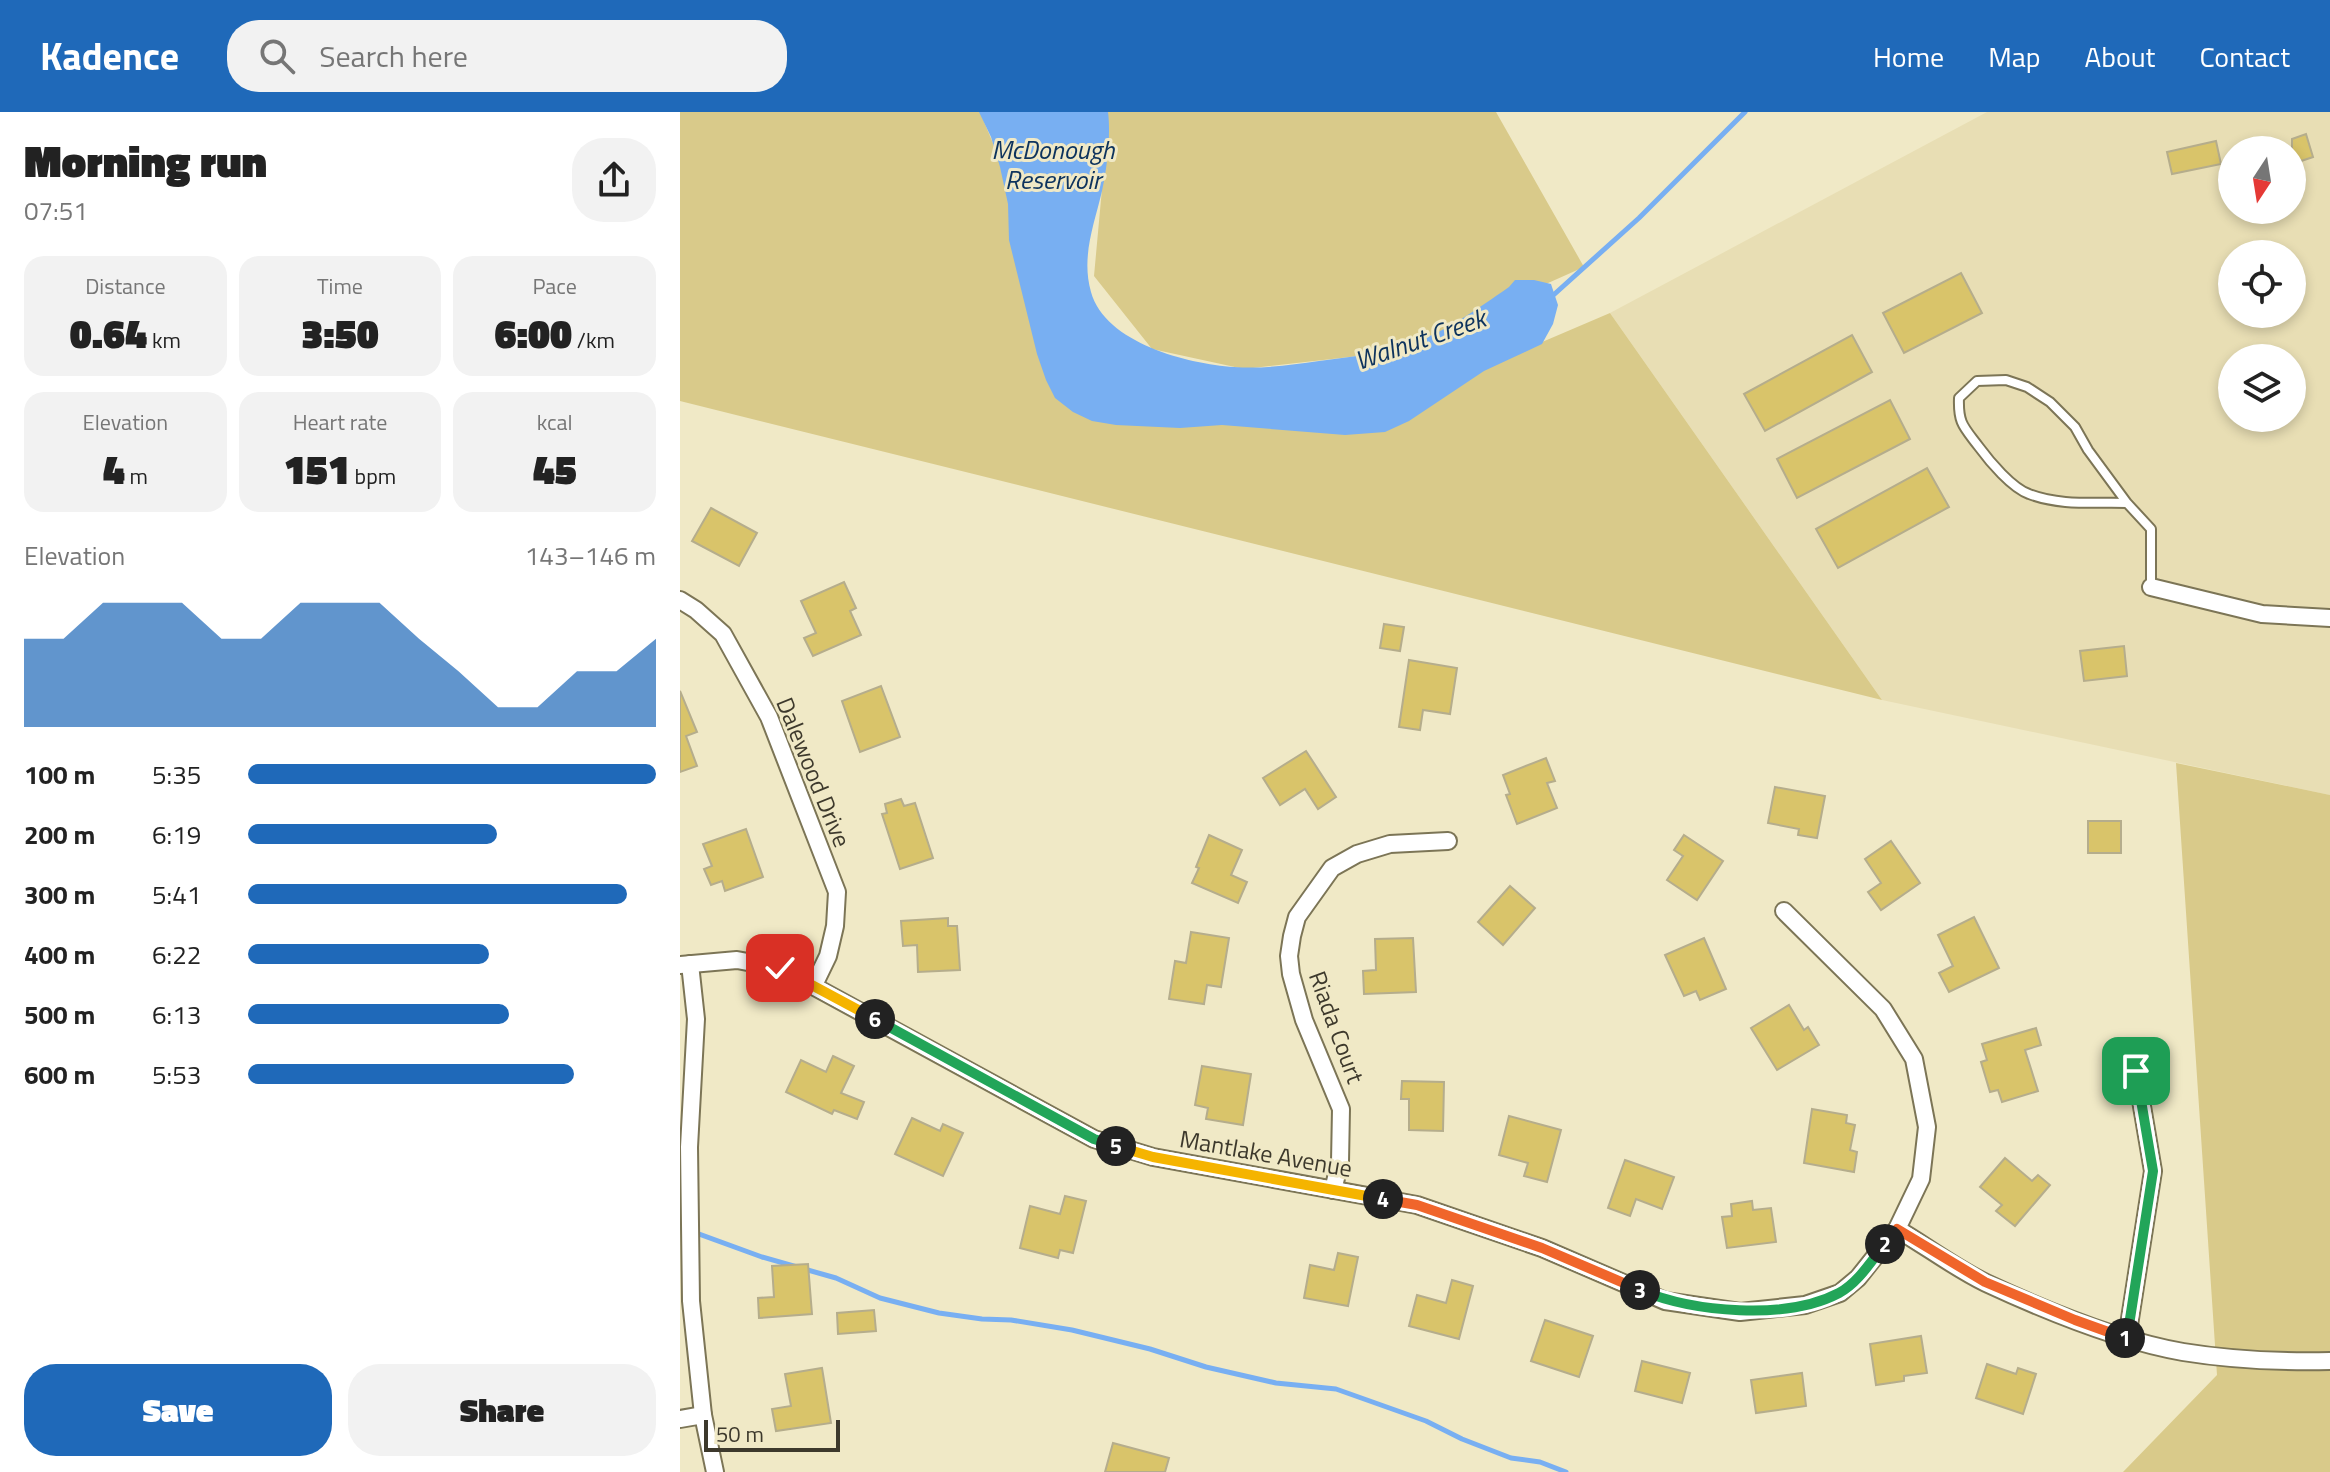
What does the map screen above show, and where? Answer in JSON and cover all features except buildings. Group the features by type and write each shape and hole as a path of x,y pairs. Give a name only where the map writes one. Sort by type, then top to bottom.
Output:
{"street":[{"path":"2151,587 2262,614 2330,618"},
{"name":"Dalewood Drive","path":"680,600 723,634 769,717 837,892 835,926 828,956 814,985"},
{"name":"Riada Court","path":"1333,1190 1340,1162 1341,1109 1304,1020 1291,974 1289,956 1297,917 1332,868 1357,854 1390,844 1448,841"},
{"name":"Mantlake Avenue","path":"685,964 737,960 780,968 1094,1139 1153,1157 1417,1205 1542,1248 1665,1301 1740,1312 1805,1305 1840,1293 1858,1278 1897,1229 1921,1179 1927,1127 1914,1059 1883,1009 1784,911"},
{"path":"685,964 696,1019 689,1147 691,1301 703,1415 715,1472"},
{"path":"2127,1338 2153,1171 2136,1071"},
{"path":"1897,1229 1985,1282 2127,1338 2182,1352 2277,1362 2330,1361"},
{"path":"680,1419 703,1415"}],"lane":[{"path":"2127,503 2067,503 2026,493 2007,478 1969,434 1958,417 1959,398 1977,381 2006,380 2027,387 2050,402 2075,427 2127,503 2151,529 2151,587"}],"shaded area":[{"path":"680,112 980,112 1005,172 1046,327 1381,411 1610,313 1882,700 680,401"},
{"path":"1093,112 1496,112 1584,267 1394,352 1244,369 1152,349 1094,276 1105,156"},
{"path":"1987,112 2330,112 2330,795 1882,700 1610,313"},
{"path":"2176,763 2330,795 2330,1472 2123,1472 2217,1375"}],"water":[{"name":"McDonough Reservoir","path":"979,112 1108,112 1107,162 1090,241 1088,279 1099,310 1113,325 1150,348 1194,361 1245,367 1287,365 1376,353 1423,339 1448,326 1473,312 1515,280 1551,284 1558,305 1553,324 1542,344 1484,371 1409,421 1385,432 1345,435 1222,425 1180,428 1092,421 1055,398 1046,380 1009,240 1008,204 1000,167"}],"waterway":[{"name":"Walnut Creek","path":"1549,299 1639,218 1745,112"},
{"path":"680,1227 762,1257 836,1278 880,1298 939,1313 1072,1330 1276,1383 1336,1389 1426,1421 1511,1458 1540,1462 1566,1472"}],"route":[{"path":"780,968 1094,1139 1153,1157 1417,1205 1542,1248 1665,1301 1740,1312 1805,1305 1840,1293 1858,1278 1897,1229 1985,1282 2127,1338 2153,1171 2136,1071"}]}
